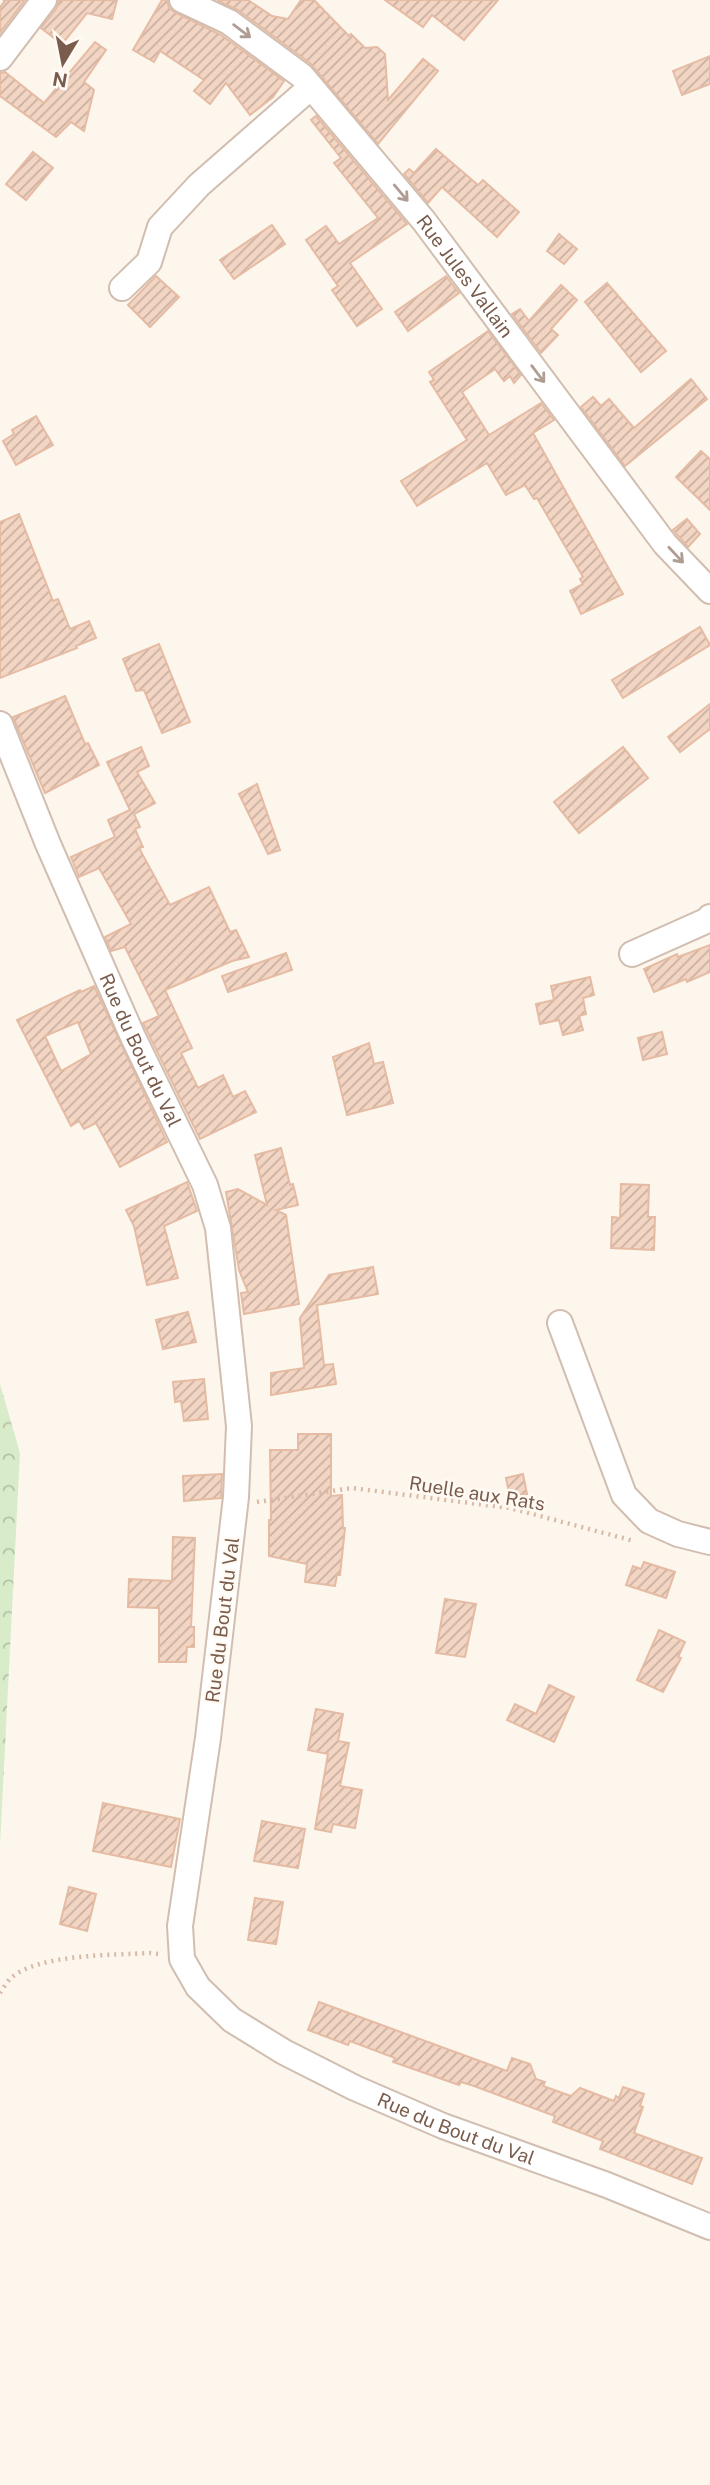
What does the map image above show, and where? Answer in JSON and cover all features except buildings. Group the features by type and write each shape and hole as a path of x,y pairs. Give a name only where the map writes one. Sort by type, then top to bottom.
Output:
{"street":[{"path":"0,58 44,0"},
{"name":"Rue Jules Vallain","path":"182,0 229,22 302,76 424,221 666,544 710,590"},
{"path":"122,288 149,262 160,227 199,185 311,87"},
{"name":"Rue du Bout du Val","path":"0,724 48,844 133,1037 205,1185 218,1228 239,1426 236,1505 208,1738 180,1926 182,1959 198,1987 232,2020 284,2052 355,2088 443,2126 607,2185 710,2227"},
{"path":"632,954 710,917"},
{"path":"560,1323 624,1495 649,1521 678,1534 710,1542"}],"path":[{"name":"Ruelle aux Rats","path":"236,1505 352,1488 510,1508 643,1543"},
{"path":"0,1993 10,1979 33,1965 79,1957 150,1952 182,1959"}],"green space":[{"path":"0,1384 20,1453 0,1845"}]}
